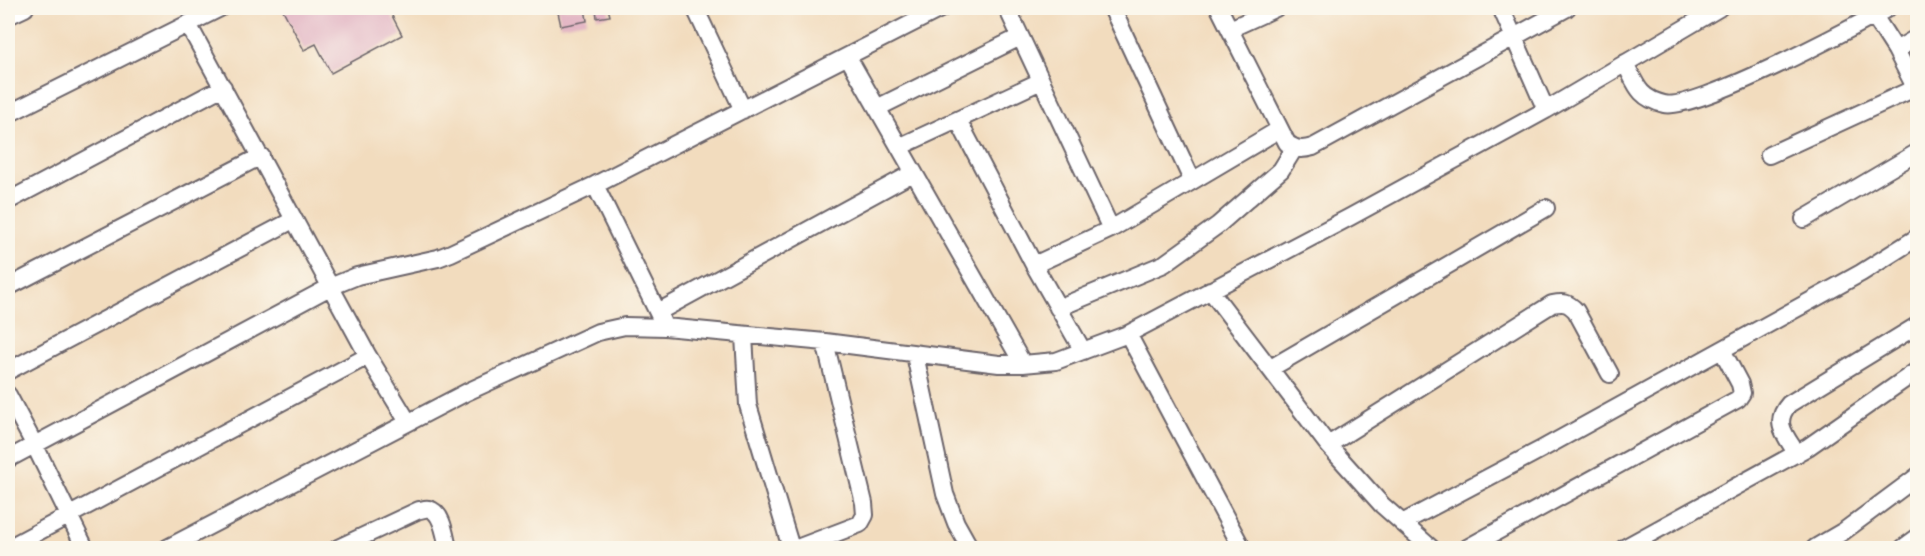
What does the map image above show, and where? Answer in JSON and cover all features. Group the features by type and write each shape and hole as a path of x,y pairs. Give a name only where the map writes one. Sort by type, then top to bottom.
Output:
{"street":[{"path":"8,16 25,8"},
{"path":"8,114 220,8"},
{"path":"695,8 743,110"},
{"path":"8,459 330,287 357,276 438,258 595,185 848,57 938,8"},
{"path":"1006,8 1111,229"},
{"path":"1112,8 1192,180"},
{"path":"1219,8 1287,143 1303,150 1313,147 1567,8"},
{"path":"1230,29 1276,8"},
{"path":"1501,8 1546,110"},
{"path":"167,549 467,392 598,332 625,326 662,320 744,336 825,342 915,355 1023,364 1056,361 1128,334 1350,218 1546,110 1719,8"},
{"path":"1624,63 1640,93 1646,98 1671,105 1745,80 1877,10 1916,90 1769,155"},
{"path":"189,24 293,220 368,356 408,422"},
{"path":"877,108 1020,37"},
{"path":"1896,50 1917,37"},
{"path":"848,57 1023,364"},
{"path":"899,147 1041,81"},
{"path":"8,201 223,87"},
{"path":"958,120 1083,351"},
{"path":"1034,264 1111,229 1280,129"},
{"path":"1058,308 1164,264 1218,225 1281,170 1294,148"},
{"path":"1804,219 1917,152"},
{"path":"8,286 261,156"},
{"path":"662,320 913,173"},
{"path":"595,185 662,320"},
{"path":"1271,368 1546,208"},
{"path":"8,371 293,220"},
{"path":"1402,523 1540,450 1861,273 1917,237"},
{"path":"1210,290 1328,445 1382,505 1431,549"},
{"path":"1328,445 1552,304 1562,302 1570,304 1576,311 1610,374"},
{"path":"1797,454 1782,429 1780,419 1782,412 1789,404 1917,325"},
{"path":"1128,334 1239,547"},
{"path":"744,336 748,405 791,549"},
{"path":"797,549 860,524 865,515 825,342"},
{"path":"1467,549 1738,399 1742,393 1740,384 1722,350"},
{"path":"915,355 945,494 956,523 970,549"},
{"path":"8,548 368,356"},
{"path":"1624,549 1797,454 1917,370"},
{"path":"8,395 85,549"},
{"path":"1815,549 1844,531 1917,476"},
{"path":"338,549 418,510 429,509 436,513 441,522 448,549"},
{"path":"1903,549 1917,537"}],"building":[{"path":"282,8 388,8 402,35 331,73 316,44 304,50"},
{"path":"557,8 585,8 587,21 561,26"},
{"path":"596,8 608,8 610,16 597,18"}]}
